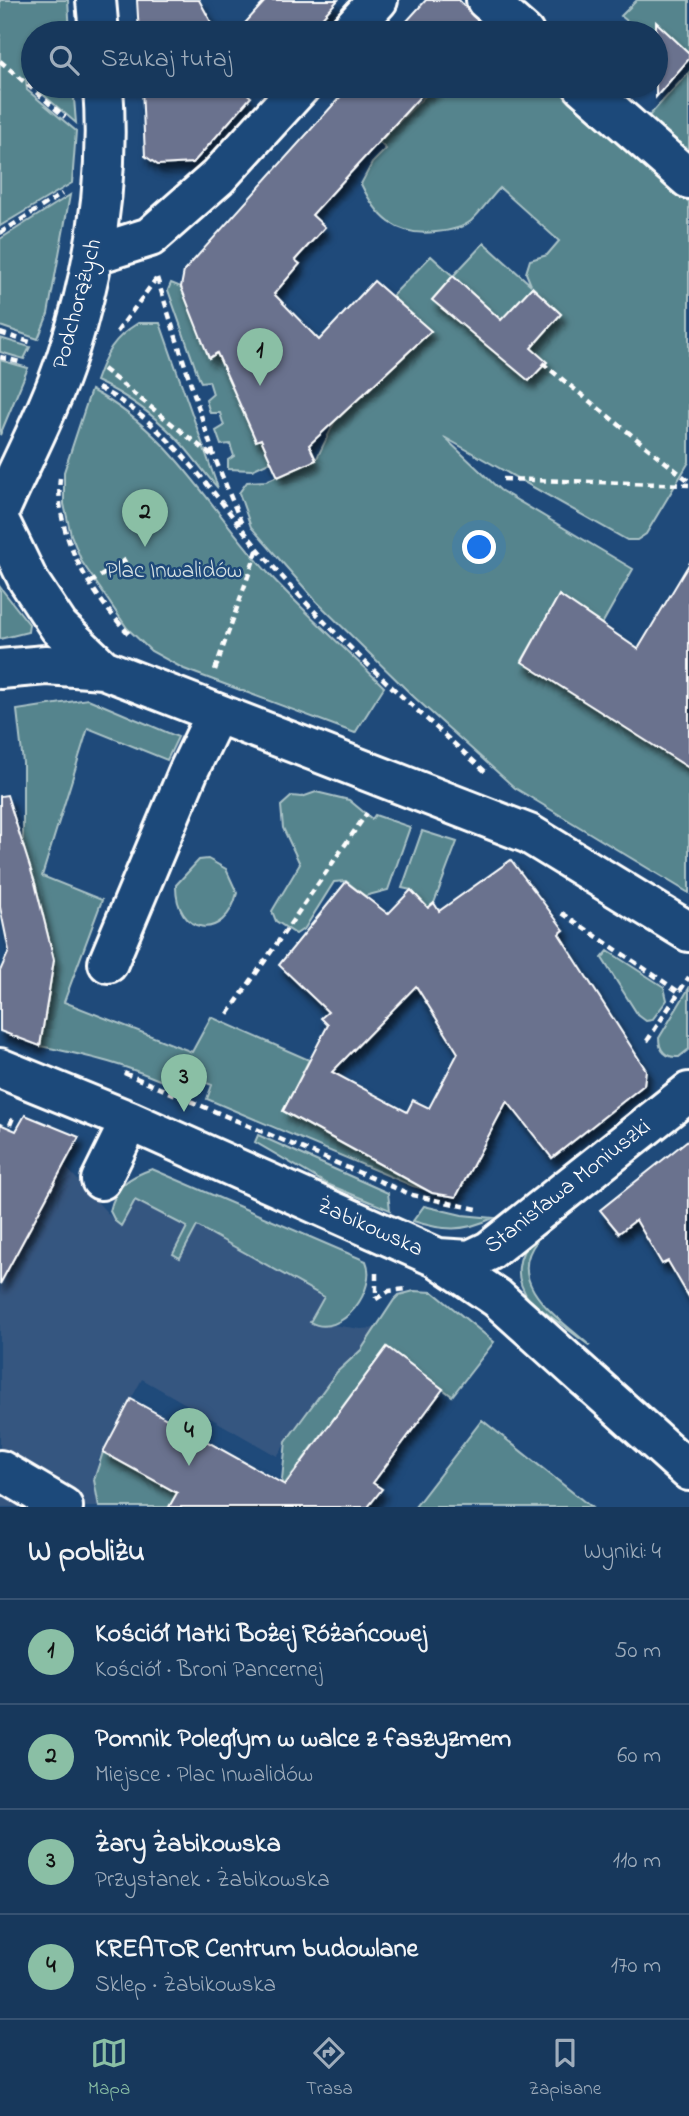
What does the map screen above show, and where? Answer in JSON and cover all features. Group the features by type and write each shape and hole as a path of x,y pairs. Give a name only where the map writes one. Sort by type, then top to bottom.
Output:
{"street":[{"path":"96,0 98,21"},
{"path":"359,21 378,0"},
{"path":"486,0 510,21"},
{"name":"Podchorążych","path":"0,510 64,364 96,254 106,128 104,98"},
{"path":"96,254 150,237 218,177 289,98"},
{"path":"597,98 689,179"},
{"path":"0,522 28,580 59,627 103,669"},
{"path":"0,669 46,665 103,669 529,834 689,932"},
{"path":"108,963 189,770 216,714"},
{"name":"Żabikowska","path":"0,1068 130,1121 438,1258 497,1298 689,1471"},
{"name":"Stanisława Moniuszki","path":"438,1258 470,1260 489,1251 689,1092"},
{"path":"101,1180 130,1121"},
{"path":"0,1470 63,1507"}],"path":[{"path":"0,61 21,79"},
{"path":"43,98 76,127 106,128"},
{"path":"0,233 71,188"},
{"path":"115,334 165,270"},
{"path":"156,279 214,456 244,530"},
{"path":"0,333 64,364 117,397 157,429 258,548 331,627 498,783"},
{"path":"0,357 102,368 214,456"},
{"path":"542,363 689,483"},
{"path":"61,465 59,486 63,520 73,552 104,606 131,637"},
{"path":"503,479 689,483"},
{"path":"214,672 258,548"},
{"path":"90,583 130,557"},
{"path":"228,1014 374,804"},
{"path":"562,913 679,992"},
{"path":"647,1041 689,976"},
{"path":"119,1072 132,1075 412,1195 489,1212"},
{"path":"373,1263 378,1284 376,1299 389,1291 412,1289"}],"shaded area":[{"path":"64,1165 120,1227 135,1200 187,1228 174,1254 179,1257 196,1226 324,1298 311,1322 361,1329 376,1328 361,1350 336,1372 277,1456 142,1379 98,1460 94,1487 99,1507 0,1507 0,1284"}],"green space":[{"path":"0,0 68,0 69,21 21,21 21,98 37,98 76,131 72,183 0,226"},
{"path":"637,0 689,0 689,53 676,41 668,50 668,21 627,21 621,16"},
{"path":"689,72 689,153 680,150 650,127 648,117"},
{"path":"47,98 74,98 76,123"},
{"path":"423,98 570,98 689,202 689,462 646,534 637,540 627,540 444,437 500,490 633,569 602,624 559,596 522,661 689,767 689,893 515,788 414,697 316,601 251,527 239,493 247,482 266,481 316,460 335,421 431,331 391,297 431,256 453,276 484,243 531,285 526,273 530,260 547,255 559,241 500,188 471,221 459,228 422,233 399,228 381,215 361,184 372,163 386,149 379,142","holes":["453,276 501,320 532,287 561,314 513,367 432,300"]},
{"path":"70,195 48,314 38,339 0,326 0,239"},
{"path":"171,283 181,287 209,357 217,353 256,441 261,439 271,461 252,470 228,469 228,460 234,456 230,444 221,445 216,431 224,426 220,413 210,413 206,400 213,394 209,381 201,382 199,378 168,290"},
{"path":"138,323 160,323 218,488 158,421 118,392 96,381 111,348"},
{"path":"0,338 30,347 24,359 0,352"},
{"path":"0,360 28,368 0,435"},
{"name":"Plac Inwalidów","path":"91,390 120,408 168,450 269,574 384,687 355,733 184,669 151,651 127,628 82,562 71,535 64,504 64,472"},
{"path":"0,587 29,624 28,632 0,639"},
{"path":"88,699 178,737 167,760 88,728 42,876 102,900 64,1002 192,1052 211,1017 309,1060 283,1111 405,1178 415,1161 464,1182 456,1197 413,1186 207,1099 212,1085 180,1073 175,1087 109,1062 40,1046 51,980 50,943 23,845 23,763 17,710"},
{"path":"316,792 349,800 372,819 375,815 410,827 388,890 365,896 346,881 334,882 305,928 296,934 276,921 272,911 300,864 283,828 281,806 292,796 302,797"},
{"path":"422,831 457,842 434,903 428,908 411,890 402,888"},
{"path":"208,859 226,869 237,893 231,909 222,920 212,926 202,926 192,923 183,914 176,885 199,860"},
{"path":"608,951 664,987 667,1000 652,1020 646,1021 638,1015 602,958"},
{"path":"689,988 689,1049 679,1057 670,1056 662,1050 659,1038"},
{"path":"258,1135 388,1193 390,1210 327,1184 255,1142"},
{"path":"152,1169 366,1261 367,1284 362,1297 345,1318 322,1326 310,1322 324,1297 197,1226 180,1258 173,1254 187,1227 135,1200 121,1226 110,1211 116,1195 130,1179"},
{"path":"424,1206 462,1215 493,1218 463,1228 434,1227 413,1221"},
{"path":"534,1235 537,1241 528,1257 527,1272 531,1286 552,1312 590,1346 530,1301 525,1292 519,1276 520,1259"},
{"path":"414,1291 433,1292 494,1342 452,1396 387,1347 281,1489 286,1441 337,1372 361,1350 394,1300 399,1295"},
{"path":"482,1420 591,1507 415,1507"},
{"path":"103,1452 177,1493 169,1507 99,1507 94,1480"}],"building":[{"path":"137,0 199,0 210,21 138,21"},
{"path":"266,0 338,0 319,21 247,21"},
{"path":"426,0 459,0 478,21 407,21"},
{"path":"668,33 689,53 689,59 668,83"},
{"path":"143,98 250,98 193,163 158,165 145,156"},
{"path":"339,98 419,98 312,215 325,227 295,260 300,264 274,294 319,340 374,281 431,331 309,445 316,460 278,477 261,439 256,441 217,353 209,358 181,287 184,271"},
{"path":"453,276 501,320 532,287 561,314 531,348 547,362 529,381 432,300"},
{"path":"689,564 689,768 522,662 559,595 638,649"},
{"path":"7,795 35,883 54,960 40,1046 0,1031 0,971 9,951 0,907 0,796"},
{"path":"511,860 564,930 559,934 646,1070 644,1085 552,1158 507,1101 456,1197 432,1193 283,1111 328,1025 321,1018 328,1012 279,965 346,882 388,914 411,890 428,908 434,903 439,911","holes":["416,986 458,1053 429,1108 413,1100 407,1112 332,1072"]},
{"path":"25,1115 79,1137 0,1284 0,1124 16,1131"},
{"path":"689,1139 689,1297 668,1261 662,1264 636,1220 619,1233 600,1210"},
{"path":"387,1347 443,1389 373,1483 382,1489 368,1507 169,1507 177,1493 103,1452 131,1399 285,1485"}],"place":[{"name":"Kościół Matki Bożej Różańcowej","path":"260,386"},
{"name":"Pomnik Poległym w walce z faszyzmem","path":"145,547"},
{"name":"Żary Żabikowska","path":"184,1112"},
{"name":"KREATOR Centrum budowlane","path":"189,1466"}]}
